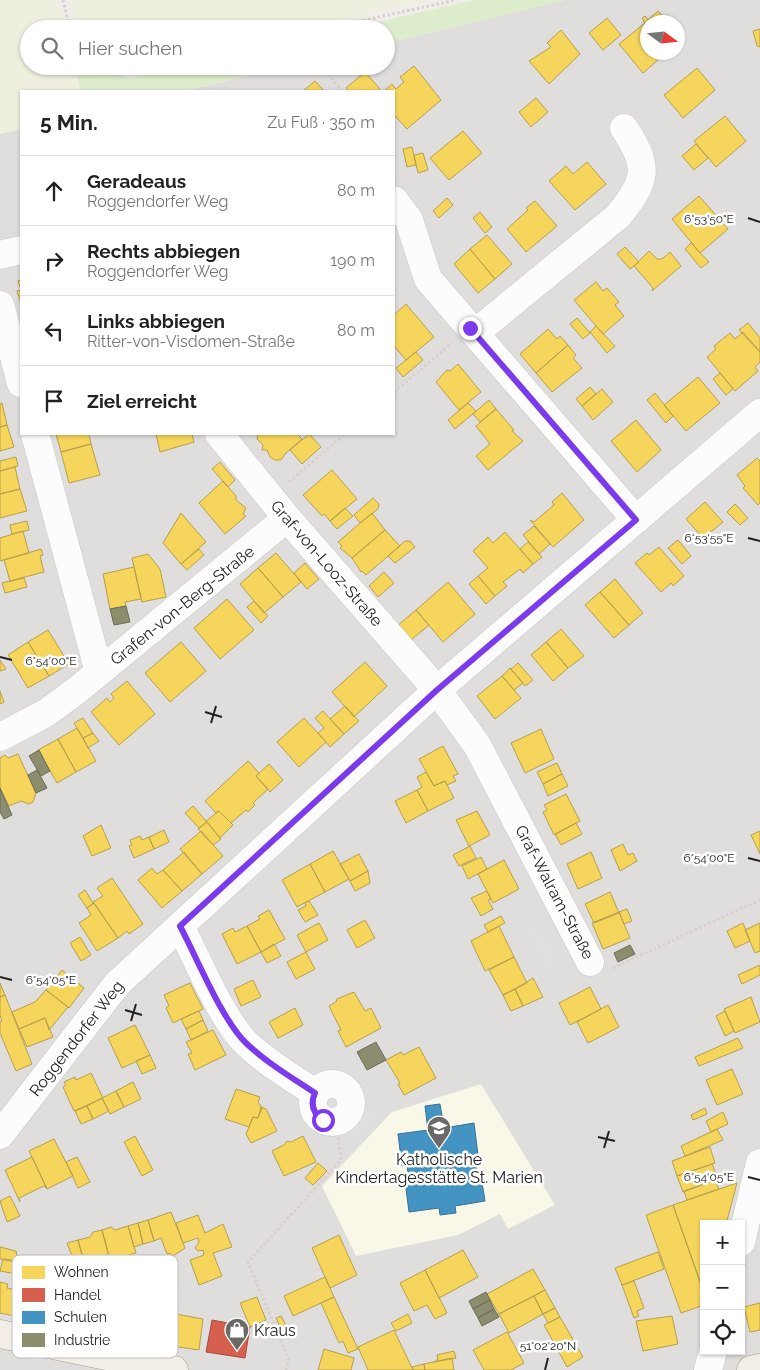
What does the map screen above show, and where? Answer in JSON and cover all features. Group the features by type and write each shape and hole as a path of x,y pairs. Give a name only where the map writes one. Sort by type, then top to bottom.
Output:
{"main road":[{"path":"116,1358 174,1370"},
{"path":"751,1370 760,1368"}],"street":[{"path":"472,330 618,216 637,193 643,170 639,150 624,128"},
{"path":"395,201 409,220 428,279 636,520"},
{"path":"0,255 20,250"},
{"path":"0,304 20,379"},
{"name":"Roggendorfer Weg","path":"0,1135 117,984 437,690 760,413"},
{"path":"35,435 99,672"},
{"name":"Graf-von-Looz-Straße","path":"220,435 279,508 437,690"},
{"name":"Grafen-von-Berg-Straße","path":"0,737 46,713 99,672 279,508"},
{"name":"Graf-Walram-Straße","path":"437,690 477,745 590,962"},
{"path":"180,926 228,1019 245,1042 279,1069 315,1093 325,1084 331,1083 344,1087 348,1092 351,1104 350,1110 342,1120 336,1122"},
{"path":"745,1225 760,1163"},
{"path":"708,1370 713,1355"}],"path":[{"path":"63,0 68,20"},
{"path":"365,20 456,0"},
{"path":"329,75 341,90"},
{"path":"395,391 472,330"},
{"path":"279,508 344,435"},
{"name":"Graf-Walram-Straße","path":"590,962 605,968 617,968 760,900"},
{"path":"286,1370 289,1360 248,1262 341,1160 336,1122"}],"shaded area":[{"path":"566,0 760,0 760,1370 0,1370 0,134 20,129 20,435 395,435 395,90 188,90 251,75 395,75 395,41"},
{"path":"536,921 557,961 545,968 525,927"},
{"path":"210,949 228,987 222,990 204,953"},
{"name":"Katholische Kindertagesstätte St. Marien","path":"481,1084 555,1205 508,1229 500,1214 458,1235 356,1256 322,1186 392,1112"},
{"path":"370,1104 380,1114 353,1143 342,1133"}],"green space":[{"path":"0,0 58,0 63,20 20,20 20,75 77,75 81,90 20,90 20,129 0,134"},
{"path":"71,0 430,0 339,20 75,20"},
{"path":"474,0 566,0 395,41 395,20 386,20"},
{"path":"77,75 119,75 130,78 143,75 250,75 187,90 81,90"}],"building: Wohnen":[{"path":"658,11 662,15 654,15"},
{"path":"607,18 621,35 603,50 589,33"},
{"path":"640,27 640,60 658,60 643,73 619,44"},
{"path":"760,29 760,47 757,46 753,31"},
{"path":"561,30 580,54 549,84 529,61 551,47 547,43"},
{"path":"414,66 441,100 407,129 395,117 395,90 385,90 392,84 396,89 404,82 400,77"},
{"path":"697,68 715,90 683,118 664,95"},
{"path":"361,75 368,75 380,89 348,90 346,88"},
{"path":"315,81 323,90 304,90"},
{"path":"536,98 548,112 531,127 519,112"},
{"path":"725,116 746,141 716,167 694,141"},
{"path":"463,131 482,153 449,180 430,158"},
{"path":"696,144 708,158 694,170 682,156"},
{"path":"412,147 416,165 407,167 403,149"},
{"path":"423,153 428,170 418,173 414,155"},
{"path":"587,162 606,184 575,210 549,181 566,166 573,174"},
{"path":"699,196 728,229 700,253 672,219"},
{"path":"447,198 453,205 439,218 433,211"},
{"path":"535,201 557,226 526,252 507,229"},
{"path":"480,212 492,227 485,233 473,218"},
{"path":"487,235 512,264 495,279 470,249"},
{"path":"691,243 709,262 701,268 685,249"},
{"path":"625,247 639,262 630,269 617,254"},
{"path":"470,249 495,279 478,293 454,264"},
{"path":"649,251 657,259 662,259 670,252 681,266 652,291 653,288 634,266"},
{"path":"596,282 603,291 607,288 619,302 615,305 624,316 603,334 574,300"},
{"path":"406,304 434,337 406,360 395,347 395,314"},
{"path":"577,318 590,333 583,339 570,324"},
{"path":"748,323 760,338 760,352 739,330"},
{"path":"596,326 615,346 607,353 590,332"},
{"path":"548,329 557,339 560,336 568,345 536,373 520,354"},
{"path":"743,332 760,352 760,362 755,367 758,371 735,391 707,357 716,349 714,346 730,333 735,339"},
{"path":"568,345 576,355 573,358 582,368 552,392 536,373"},
{"path":"416,352 423,360 403,377 396,368"},
{"path":"458,364 481,392 459,410 436,382 447,370 450,371"},
{"path":"720,373 733,389 726,395 713,379"},
{"path":"698,377 720,403 686,431 664,405"},
{"path":"590,387 596,394 582,406 576,399"},
{"path":"602,389 613,402 593,420 582,406"},
{"path":"655,393 673,416 666,423 647,400"},
{"path":"489,400 496,409 480,422 473,414"},
{"path":"2,403 7,425 0,427 0,404"},
{"path":"468,403 476,411 455,429 448,420"},
{"path":"496,409 514,430 512,431 523,441 488,470 476,456 490,444 476,426"},
{"path":"636,420 661,450 637,472 611,441"},
{"path":"7,425 14,447 0,451 0,427"},
{"path":"56,435 89,435 91,444 61,452"},
{"path":"156,435 192,435 194,442 160,452"},
{"path":"258,435 298,435 302,439 281,460 275,460 270,457 267,450 262,450 263,445 257,439"},
{"path":"308,435 321,447 302,464 290,450"},
{"path":"91,444 100,475 69,483 61,452"},
{"path":"16,457 18,466 0,471 0,461"},
{"path":"757,458 760,461 760,503 758,505 743,488 745,486 737,475"},
{"path":"220,462 235,480 228,487 212,469"},
{"path":"15,467 20,489 0,494 0,471"},
{"path":"332,470 357,499 330,521 324,514 322,516 303,495"},
{"path":"223,481 236,496 236,500 246,508 243,514 246,516 225,534 199,503"},
{"path":"20,489 27,511 0,518 0,494"},
{"path":"562,493 584,520 553,547 530,520 534,522 554,505 552,502"},
{"path":"373,498 379,504 378,509 360,523 354,515"},
{"path":"705,502 723,522 703,538 686,519"},
{"path":"735,504 748,518 740,525 727,512"},
{"path":"345,508 353,516 337,529 330,521"},
{"path":"181,513 206,542 181,564 163,543"},
{"path":"372,513 385,530 352,558 340,548 342,546 338,542"},
{"path":"27,521 29,530 12,534 10,525"},
{"path":"534,526 550,544 539,554 523,535"},
{"path":"385,530 400,546 366,575 361,572 352,558"},
{"path":"23,531 29,553 0,561 0,538"},
{"path":"505,532 533,564 523,573 520,569 503,582 507,586 495,596 478,576 488,568 473,551 488,537 493,543"},
{"path":"678,540 691,556 682,564 668,548"},
{"path":"405,541 410,541 415,547 395,563 388,556"},
{"path":"528,542 542,557 533,564 520,549"},
{"path":"659,547 684,576 673,586 671,583 661,592 635,563 647,553 649,555"},
{"path":"41,549 43,555 40,556 44,572 10,581 4,560"},
{"path":"199,549 204,555 187,570 181,564"},
{"path":"276,553 301,582 283,597 258,568"},
{"path":"148,554 160,569 166,597 142,602 132,558"},
{"path":"305,563 319,579 307,589 294,573"},
{"path":"134,567 141,599 125,602 126,606 110,609 103,574"},
{"path":"258,568 283,597 264,613 240,584"},
{"path":"384,572 394,583 378,597 369,586"},
{"path":"478,576 495,596 486,604 469,584"},
{"path":"24,578 27,587 5,593 2,583"},
{"path":"615,579 643,613 629,625 600,592"},
{"path":"448,582 475,614 443,642 416,610"},
{"path":"600,592 629,625 614,638 585,605"},
{"path":"227,599 254,630 220,659 194,628"},
{"path":"254,601 268,616 261,623 247,607"},
{"path":"416,610 429,625 410,641 397,626"},
{"path":"561,629 584,656 568,668 546,642"},
{"path":"48,630 69,664 49,676 28,642"},
{"path":"28,642 49,676 28,688 8,655"},
{"path":"181,642 206,671 170,702 145,673"},
{"path":"546,642 568,668 553,681 531,655"},
{"path":"0,660 6,669 0,671"},
{"path":"365,662 387,686 354,717 332,692"},
{"path":"518,663 533,680 525,686 511,669"},
{"path":"510,668 523,683 514,690 502,676"},
{"path":"502,676 521,698 495,719 477,696"},
{"path":"127,681 155,714 119,745 91,712 107,698 110,702 114,698 111,694"},
{"path":"0,691 4,702 0,704"},
{"path":"345,706 359,721 344,734 330,719"},
{"path":"323,711 344,734 330,747 318,733 324,728 315,718"},
{"path":"83,718 93,733 83,738 74,723"},
{"path":"304,718 326,742 299,767 277,742"},
{"path":"77,728 96,761 76,772 58,739"},
{"path":"541,729 554,759 525,773 511,743"},
{"path":"93,733 99,741 88,748 83,738"},
{"path":"58,739 76,772 57,783 38,750"},
{"path":"443,746 458,774 453,776 456,781 447,785 445,781 434,786 419,759"},
{"path":"18,754 36,793 33,802 29,804 21,801 9,806 0,788 0,758 5,755 8,758"},
{"path":"248,761 259,773 256,776 268,789 253,803 255,805 248,812 246,810 231,823 219,811 216,813 205,801"},
{"path":"557,763 562,774 543,784 537,772"},
{"path":"269,764 283,780 270,792 256,776"},
{"path":"426,772 434,786 445,781 454,798 428,811 417,790 422,787 417,777"},
{"path":"562,774 568,786 548,796 543,784"},
{"path":"417,790 428,811 406,823 395,801"},
{"path":"566,794 580,821 554,835 543,812 547,810 544,805"},
{"path":"193,806 207,822 199,828 185,813"},
{"path":"219,811 233,825 220,838 206,821"},
{"path":"477,811 490,835 469,846 456,820"},
{"path":"207,822 221,839 213,845 198,829"},
{"path":"576,823 582,834 561,845 555,834"},
{"path":"101,825 111,848 92,856 83,836"},
{"path":"164,830 169,842 154,849 149,837"},
{"path":"201,831 223,856 202,874 180,849"},
{"path":"760,831 760,854 751,835"},
{"path":"140,836 142,840 149,837 154,849 134,858 129,846 132,845 130,840"},
{"path":"623,844 628,855 633,853 637,861 620,871 611,850"},
{"path":"470,846 476,858 459,866 453,855"},
{"path":"333,851 349,879 325,892 310,864"},
{"path":"184,852 202,874 182,891 163,870"},
{"path":"591,852 602,878 578,889 567,864"},
{"path":"359,854 368,871 350,881 340,864"},
{"path":"481,857 487,869 468,879 462,866"},
{"path":"504,860 519,889 493,903 478,874"},
{"path":"310,864 325,892 297,907 282,880"},
{"path":"152,868 157,874 163,870 182,891 162,908 138,880"},
{"path":"368,871 370,883 355,891 350,881"},
{"path":"112,878 143,924 129,934 127,931 118,938 93,902 103,896 97,888"},
{"path":"85,890 93,903 87,908 78,895"},
{"path":"487,891 491,899 488,900 493,909 481,916 471,898"},
{"path":"610,892 619,913 594,923 585,904"},
{"path":"309,901 318,915 305,922 298,910 306,906 305,903"},
{"path":"94,903 118,938 97,951 79,923 91,915 87,908"},
{"path":"627,909 632,921 624,924 619,912"},
{"path":"269,910 285,939 261,952 247,926 260,919 258,916"},
{"path":"619,912 630,938 603,949 592,923"},
{"path":"501,916 505,923 488,932 484,925"},
{"path":"365,920 375,938 357,948 347,930"},
{"path":"319,923 328,940 306,952 297,935"},
{"path":"743,923 750,941 735,948 727,931"},
{"path":"760,923 760,951 755,953 745,930"},
{"path":"247,926 261,952 237,964 222,934 233,928 235,932"},
{"path":"499,926 514,957 485,971 471,941"},
{"path":"80,937 91,955 81,961 70,943"},
{"path":"274,944 281,956 267,963 261,952"},
{"path":"306,952 315,969 296,979 287,962"},
{"path":"514,957 527,983 503,995 489,970"},
{"path":"760,965 760,975 742,984 738,975"},
{"path":"62,970 84,988 69,1008 46,990"},
{"path":"533,978 543,997 523,1006 515,989"},
{"path":"253,980 261,997 241,1006 234,989"},
{"path":"0,983 5,995 0,997"},
{"path":"190,983 203,1009 173,1023 166,1008 169,1006 164,995"},
{"path":"590,987 601,1009 570,1025 559,1003"},
{"path":"515,989 523,1006 511,1011 503,995"},
{"path":"46,990 68,1007 49,1030 45,1018 19,1029 12,1012 35,1002"},
{"path":"354,992 365,1011 371,1008 381,1028 346,1047 338,1031 341,1030 329,1006 336,1002 337,999"},
{"path":"5,995 32,1064 16,1071 0,1033 0,1022 2,1021 0,997"},
{"path":"751,997 760,1022 735,1033 724,1009"},
{"path":"608,1005 619,1027 588,1043 577,1022"},
{"path":"295,1008 303,1025 278,1038 269,1022"},
{"path":"199,1011 203,1020 186,1029 181,1019"},
{"path":"725,1011 734,1031 725,1036 716,1016"},
{"path":"45,1018 53,1037 27,1047 19,1029"},
{"path":"203,1020 208,1031 191,1040 186,1029"},
{"path":"135,1025 150,1055 122,1068 108,1038"},
{"path":"213,1030 226,1055 195,1070 188,1054 192,1053 186,1042"},
{"path":"738,1038 743,1048 699,1066 695,1057"},
{"path":"419,1047 436,1078 404,1095 398,1084 400,1083 386,1060 401,1052 403,1055"},
{"path":"150,1055 156,1068 142,1074 136,1061"},
{"path":"732,1069 743,1094 717,1105 706,1080"},
{"path":"91,1073 103,1098 74,1111 63,1087 66,1085 64,1082 75,1077 76,1080"},
{"path":"133,1082 141,1099 124,1107 116,1091"},
{"path":"236,1089 260,1097 258,1102 262,1108 258,1118 253,1117 249,1127 225,1119"},
{"path":"116,1091 124,1107 110,1114 102,1098"},
{"path":"102,1098 109,1111 93,1119 87,1106"},
{"path":"87,1106 93,1119 81,1124 75,1111"},
{"path":"261,1107 266,1109 277,1131 251,1143 246,1134 253,1117 258,1118"},
{"path":"705,1108 707,1114 693,1120 691,1115"},
{"path":"723,1112 728,1124 711,1132 706,1121"},
{"path":"717,1129 723,1140 685,1156 681,1146"},
{"path":"135,1136 153,1170 142,1176 124,1142"},
{"path":"303,1136 316,1162 284,1176 272,1151 284,1145 287,1141 291,1142"},
{"path":"54,1139 73,1176 47,1189 29,1151"},
{"path":"710,1147 715,1163 677,1176 672,1161"},
{"path":"32,1157 47,1189 44,1186 19,1198 20,1202 5,1170"},
{"path":"77,1157 90,1182 78,1188 66,1162"},
{"path":"318,1163 327,1171 313,1185 305,1178"},
{"path":"712,1164 718,1179 683,1192 677,1176"},
{"path":"715,1180 719,1189 687,1200 684,1191"},
{"path":"737,1183 727,1220 700,1220 700,1282 673,1205"},
{"path":"10,1196 20,1216 7,1222 0,1201"},
{"path":"673,1205 700,1282 700,1306 681,1313 646,1215"},
{"path":"171,1212 185,1248 174,1255 167,1254 161,1238 154,1241 148,1220"},
{"path":"198,1215 205,1233 223,1224 232,1247 213,1253 222,1276 199,1285 190,1260 204,1255 203,1250 198,1251 195,1248 199,1242 198,1238 183,1243 176,1223"},
{"path":"148,1220 154,1241 143,1244 138,1223"},
{"path":"138,1223 143,1244 134,1247 128,1226"},
{"path":"128,1226 136,1253 129,1255 109,1255 102,1230 111,1227 115,1230"},
{"path":"102,1230 109,1255 82,1255 78,1240 90,1237 93,1232"},
{"path":"339,1235 357,1275 330,1288 312,1248"},
{"path":"78,1240 82,1255 72,1255 67,1243"},
{"path":"0,1247 16,1251 17,1255 12,1255 12,1261 0,1259"},
{"path":"463,1250 478,1277 439,1298 425,1270"},
{"path":"658,1252 664,1269 622,1285 615,1268"},
{"path":"3,1259 12,1260 12,1273 0,1271"},
{"path":"533,1269 545,1290 499,1314 487,1294"},
{"path":"425,1270 447,1313 435,1319 427,1305 414,1311 400,1283"},
{"path":"325,1277 334,1297 293,1316 284,1296"},
{"path":"634,1281 644,1308 637,1311 639,1316 634,1318 622,1285"},
{"path":"0,1282 8,1284 7,1288 12,1289 12,1315 0,1313"},
{"path":"545,1290 555,1308 543,1314 534,1296"},
{"path":"534,1296 543,1314 509,1333 499,1314"},
{"path":"257,1297 266,1320 250,1327 240,1303"},
{"path":"334,1297 358,1349 348,1353 343,1341 339,1343 321,1303"},
{"path":"760,1303 760,1330 750,1332 745,1307"},
{"path":"555,1308 560,1317 548,1323 543,1314"},
{"path":"178,1314 203,1319 199,1350 178,1347"},
{"path":"408,1314 412,1323 396,1331 391,1323"},
{"path":"281,1316 288,1329 282,1332 276,1318"},
{"path":"672,1316 678,1344 643,1351 636,1321"},
{"path":"560,1317 583,1357 567,1367 544,1325"},
{"path":"394,1330 413,1370 368,1370 358,1347"},
{"path":"507,1332 524,1363 511,1370 484,1370 473,1350"},
{"path":"324,1349 354,1358 351,1370 318,1370"},
{"path":"454,1351 456,1358 434,1362 438,1359 437,1355"},
{"path":"452,1358 454,1370 425,1370 424,1364"},
{"path":"424,1364 425,1370 414,1370 412,1367"}],"building: Handel":[{"path":"212,1320 250,1327 245,1358 206,1352"}],"building: Schulen":[{"path":"440,1104 444,1128 474,1123 478,1155 474,1155 477,1171 480,1170 485,1201 455,1206 456,1213 440,1215 439,1208 409,1212 405,1181 409,1181 407,1165 402,1166 398,1134 428,1130 425,1106"}],"building: Industrie":[{"path":"126,606 130,622 114,625 110,609"},
{"path":"39,750 50,771 41,776 29,756"},
{"path":"37,770 47,788 36,793 28,775"},
{"path":"0,788 12,815 4,819 0,812"},
{"path":"630,945 635,954 618,962 614,953"},
{"path":"376,1042 386,1060 367,1070 357,1052"},
{"path":"486,1292 490,1300 473,1309 469,1301"},
{"path":"490,1300 494,1309 478,1318 473,1309"},
{"path":"494,1309 499,1317 482,1326 478,1318"}],"place":[{"name":"Katholische Kindertagesstätte St. Marien","path":"439,1149"},
{"name":"Kraus","path":"237,1351"}],"route":[{"path":"323,1120 318,1117 312,1105 315,1093 279,1069 245,1042 228,1019 180,926 437,690 636,520 470,328"}]}
